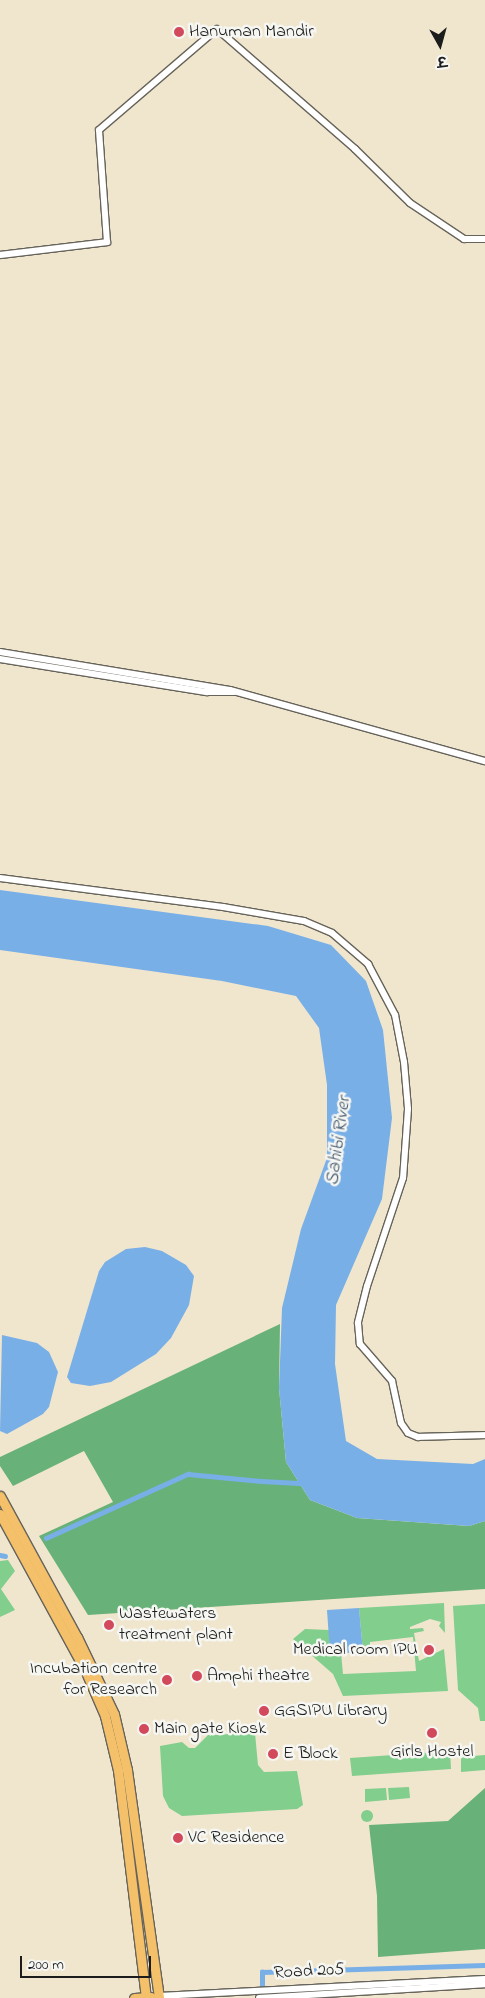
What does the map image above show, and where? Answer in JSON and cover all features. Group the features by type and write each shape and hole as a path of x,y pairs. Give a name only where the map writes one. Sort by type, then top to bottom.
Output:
{"main road":[{"path":"0,1496 77,1636 114,1714 127,1770 159,1997"},
{"path":"0,1514 86,1672 106,1716 118,1770 146,1998"},
{"name":"Road 205","path":"134,1998 159,1997"}],"street":[{"path":"0,255 106,242 99,130 217,29 355,148 410,203 464,240 485,239"},
{"path":"0,652 183,680 234,692 485,761"},
{"path":"0,659 207,692 234,692"},
{"path":"0,878 223,907 304,922 332,933 368,964 382,985 395,1015 404,1062 408,1109 403,1178 367,1286 358,1323 360,1344 392,1380 401,1423 408,1433 418,1437 485,1436"},
{"name":"Road 205","path":"366,1992 485,1979"},
{"name":"Road 205","path":"159,1997 366,1992 485,1984"}],"green space":[{"path":"280,1324 279,1388 286,1462 310,1500 357,1518 469,1526 485,1521 485,1589 88,1615 39,1536 113,1502 84,1451 13,1486 0,1466 0,1457"},
{"path":"8,1560 15,1571 1,1589 15,1610 0,1617 0,1561"},
{"path":"444,1603 445,1633 439,1626 441,1622 430,1619 410,1627 410,1629 423,1628 424,1631 414,1633 419,1661 444,1649 448,1691 343,1696 333,1674 293,1639 305,1629 329,1630 330,1654 341,1653 343,1674 416,1671 413,1637 370,1642 370,1650 363,1652 359,1608"},
{"path":"485,1604 485,1721 480,1721 478,1708 458,1690 453,1606"},
{"path":"255,1733 258,1765 264,1772 297,1771 303,1805 297,1809 182,1816 169,1808 163,1796 160,1746 182,1742 189,1748 195,1748 208,1735"},
{"path":"450,1751 451,1769 352,1776 350,1758"},
{"path":"485,1755 485,1770 461,1772 461,1757"},
{"path":"409,1787 410,1798 389,1800 388,1788"},
{"path":"386,1788 387,1800 365,1802 365,1789"},
{"path":"485,1788 485,1949 378,1957 377,1896 369,1825 448,1821"},
{"path":"365,1810 369,1810 373,1816 369,1822 365,1822 361,1818 361,1814"}],"water":[{"name":"Sahibi River","path":"0,890 268,926 331,945 366,981 383,1030 392,1118 382,1199 336,1305 335,1364 346,1441 377,1459 473,1464 485,1459 485,1521 469,1526 357,1518 310,1500 286,1462 279,1388 282,1308 301,1229 327,1158 327,1085 319,1028 296,996 222,981 0,950"},
{"path":"145,1247 162,1251 186,1265 194,1276 189,1305 171,1338 156,1354 111,1382 90,1386 71,1383 67,1377 99,1271 105,1262 126,1249"},
{"path":"2,1335 37,1343 49,1352 58,1372 49,1407 43,1414 7,1434 0,1431"},
{"path":"359,1608 363,1652 330,1654 327,1610"}],"waterway":[{"path":"46,1538 188,1474 299,1483 304,1480"},
{"path":"0,1555 5,1556"},
{"path":"262,1992 262,1972 485,1965"}],"place":[{"name":"Hanuman Mandir","path":"179,32"},
{"name":"Wastewaters treatment plant","path":"109,1625"},
{"name":"Medical room IPU","path":"429,1650"},
{"name":"Amphi theatre","path":"197,1676"},
{"name":"Incubation centre for Research","path":"167,1680"},
{"name":"GGSIPU Library","path":"264,1711"},
{"name":"Main gate Kiosk","path":"144,1729"},
{"name":"Girls Hostel","path":"432,1733"},
{"name":"E Block","path":"273,1754"},
{"name":"VC Residence","path":"178,1838"}]}
